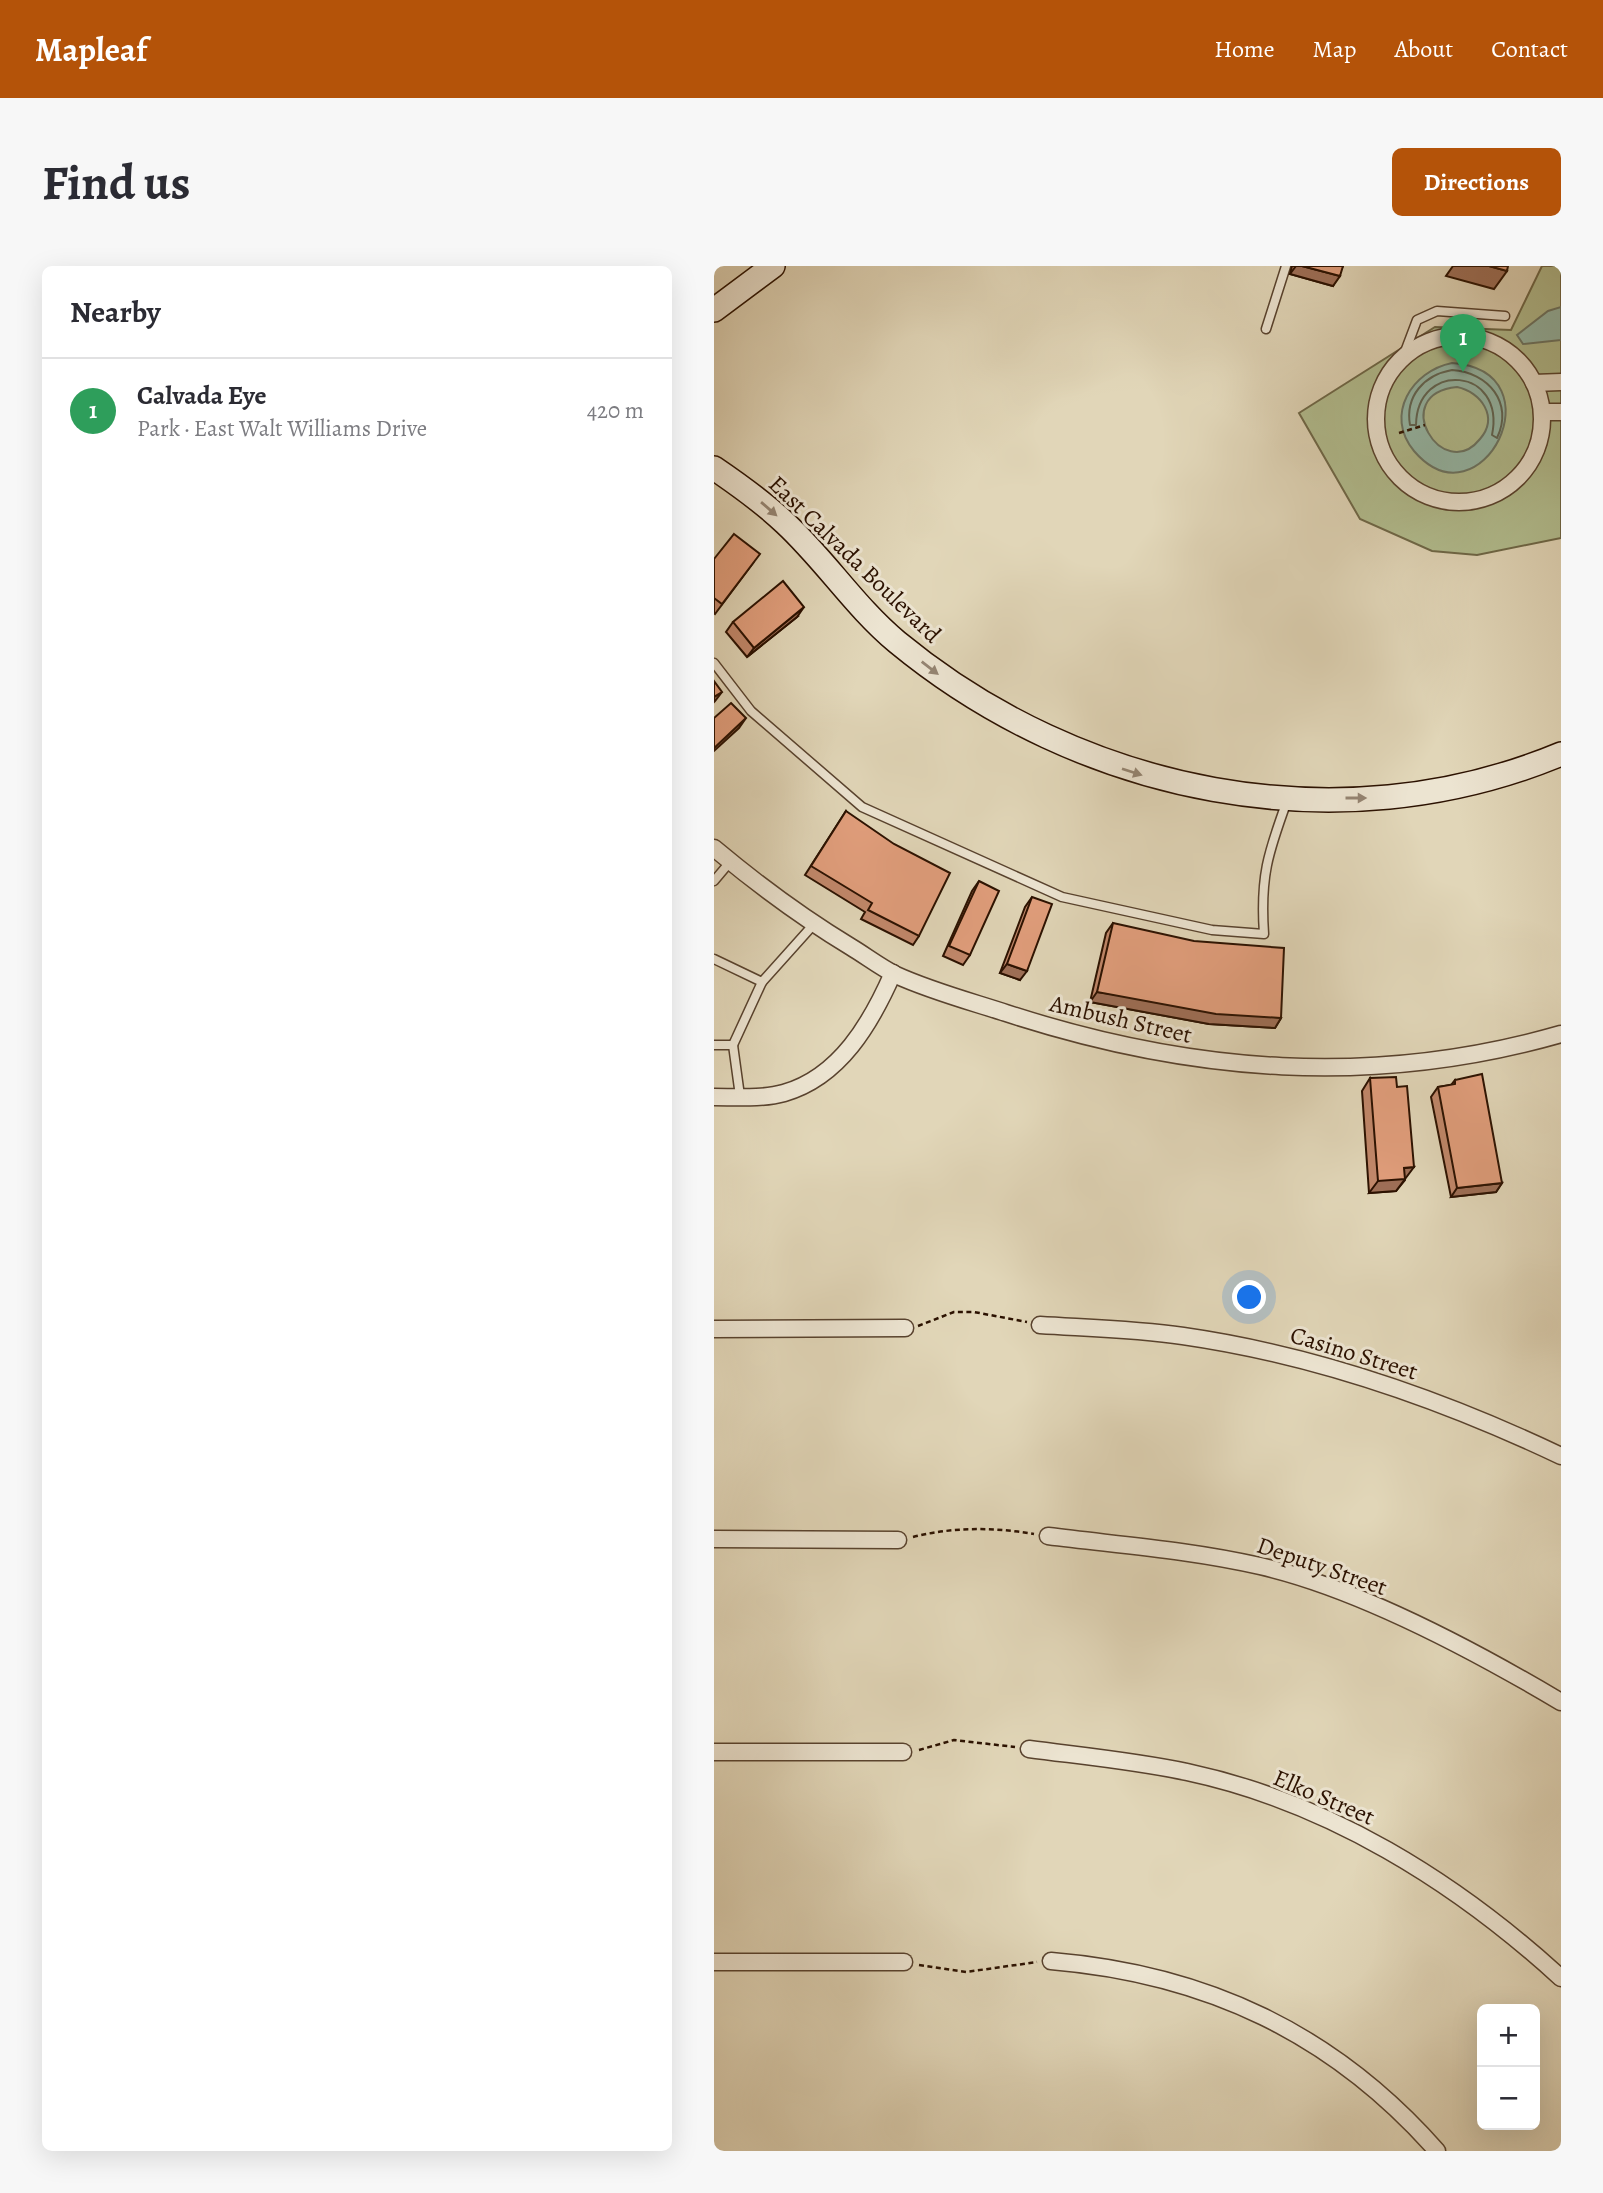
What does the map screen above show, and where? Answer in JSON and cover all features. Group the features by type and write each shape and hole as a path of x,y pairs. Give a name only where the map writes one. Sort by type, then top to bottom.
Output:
{"main road":[{"path":"714,310 773,266"},
{"name":"East Calvada Boulevard","path":"714,468 748,491 786,523 895,641 944,679 996,711 1064,746 1157,779 1226,793 1288,798 1373,798 1479,782 1561,754"}],"street":[{"path":"1473,337 1509,352 1523,366 1534,383 1542,412 1540,439 1530,463 1512,483 1488,497 1462,502 1435,499 1411,487 1392,468 1379,444 1376,417 1380,391 1390,372 1403,357 1436,339 1473,337"},
{"path":"1534,383 1561,382"},
{"path":"1542,412 1561,412"},
{"name":"Ambush Street","path":"714,848 814,924 893,973 1005,1013 1108,1042 1191,1059 1299,1069 1401,1065 1464,1058 1561,1034"},
{"path":"714,1097 782,1094 807,1085 831,1069 862,1033 893,973"},
{"name":"Casino Street","path":"1040,1325 1181,1335 1259,1349 1407,1391 1512,1432 1561,1456"},
{"path":"714,1329 905,1328"},
{"name":"Deputy Street","path":"1048,1536 1185,1553 1262,1566 1330,1588 1432,1632 1561,1702"},
{"path":"714,1539 898,1541"},
{"name":"Elko Street","path":"1029,1749 1188,1772 1283,1802 1330,1822 1409,1862 1464,1897 1561,1978"},
{"path":"714,1752 903,1752"},
{"path":"1051,1961 1111,1966 1155,1975 1221,1997 1267,2018 1321,2048 1365,2081 1437,2151"},
{"path":"714,1962 904,1962"}],"lane":[{"path":"1266,329 1286,266"},
{"path":"1403,357 1417,320 1437,310 1505,316"},
{"path":"714,663 751,711 862,807 1062,897 1212,929 1264,933 1261,891 1269,852 1288,798"},
{"path":"714,881 730,862"},
{"path":"740,1096 733,1045 762,982 814,924"},
{"path":"714,959 762,982"},
{"path":"714,1045 733,1045"}],"path":[{"path":"1399,433 1425,425"},
{"path":"905,1328 954,1312 974,1312 1040,1325"},
{"path":"898,1541 941,1530 1009,1530 1048,1536"},
{"path":"903,1752 954,1740 1029,1749"},
{"path":"904,1962 966,1972 1051,1961"}],"shaded area":[{"path":"1542,266 1561,266 1561,538 1477,555 1432,551 1360,519 1299,413 1435,327 1511,330"}],"water":[{"path":"1561,307 1561,340 1523,344 1517,335 1548,311"},
{"path":"1452,363 1484,372 1501,391 1506,415 1499,439 1484,460 1464,471 1439,470 1414,451 1405,437 1402,409 1407,396 1425,375","holes":["1457,387 1466,390 1485,407 1488,422 1480,439 1466,450 1451,451 1438,445 1428,433 1424,419 1426,405 1436,393"]}],"building":[{"path":"1302,266 1343,266 1340,276"},
{"path":"1489,266 1508,266 1507,271"},
{"path":"734,534 760,554 722,604 714,598 714,559"},
{"path":"783,581 804,607 754,648 733,622"},
{"path":"714,681 722,692 714,697"},
{"path":"731,703 746,718 714,748 714,718"},
{"path":"846,811 894,844 950,873 919,936 868,910 872,903 811,866"},
{"path":"979,881 999,891 970,955 949,946"},
{"path":"1032,897 1052,904 1027,971 1007,964"},
{"path":"1113,923 1194,941 1284,948 1281,1018 1216,1014 1097,992"},
{"path":"1482,1074 1502,1183 1457,1188 1438,1087"},
{"path":"1396,1077 1397,1087 1407,1086 1414,1167 1404,1168 1405,1179 1378,1181 1370,1078"}],"place":[{"name":"Calvada Eye","path":"1463,372"}]}
